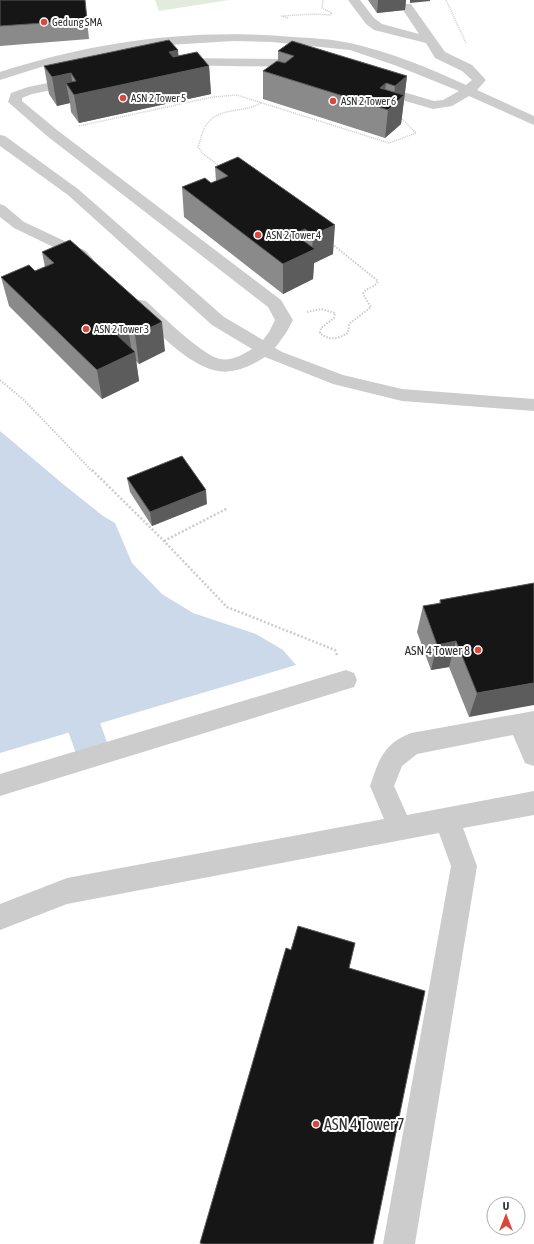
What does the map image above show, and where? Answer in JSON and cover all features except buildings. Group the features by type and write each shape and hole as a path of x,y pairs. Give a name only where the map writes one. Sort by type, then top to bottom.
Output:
{"street":[{"path":"354,0 370,21 378,27 433,44"},
{"path":"360,83 433,105 443,105 455,101 479,80 467,68 440,55 410,12 395,18 370,21"},
{"path":"0,76 33,64 117,47 194,39 280,39 354,48 417,68 534,121"},
{"path":"163,64 170,62 293,63 315,70"},
{"path":"88,78 28,90 16,96 15,102 52,133 275,304 284,320 276,338 265,350 240,364 217,365 199,356 127,295"},
{"path":"0,139 74,192 218,321 276,356 339,380 402,395 534,405"},
{"path":"0,209 20,224 80,254 98,269"},
{"path":"0,785 346,680"},
{"path":"400,828 382,786 392,759 411,744 527,722 534,755"},
{"path":"0,917 68,891 534,803"},
{"path":"399,1244 464,866 447,819"}],"path":[{"path":"433,44 460,50 468,46 446,0"},
{"path":"52,133 213,97 237,95 261,104 389,143 416,133 399,115"},
{"path":"222,168 203,154 198,147 208,121 224,112 254,109 261,104"},
{"path":"284,320 319,308 327,308 335,313 334,318 321,328 320,333 323,337 332,340 341,338 348,334 349,324 371,307 363,294 365,290 376,286 378,281 326,240"},
{"path":"0,380 25,401 119,498 164,541 227,607 334,650 346,680"},
{"path":"164,541 228,508"}],"shaded area":[{"path":"155,0 229,0 159,11"}],"water":[{"path":"0,431 103,516 115,523 132,563 162,594 193,613 256,634 283,650 296,665 0,753"}],"waterway":[{"path":"85,728 91,748"}],"place":[{"name":"Gedung SMA","path":"44,22"},
{"name":"ASN 2 Tower 5","path":"123,98"},
{"name":"ASN 2 Tower 6","path":"333,101"},
{"name":"ASN 2 Tower 4","path":"258,235"},
{"name":"ASN 2 Tower 3","path":"86,329"},
{"name":"ASN 4 Tower 8","path":"478,650"},
{"name":"ASN 4 Tower 7","path":"316,1124"}]}
